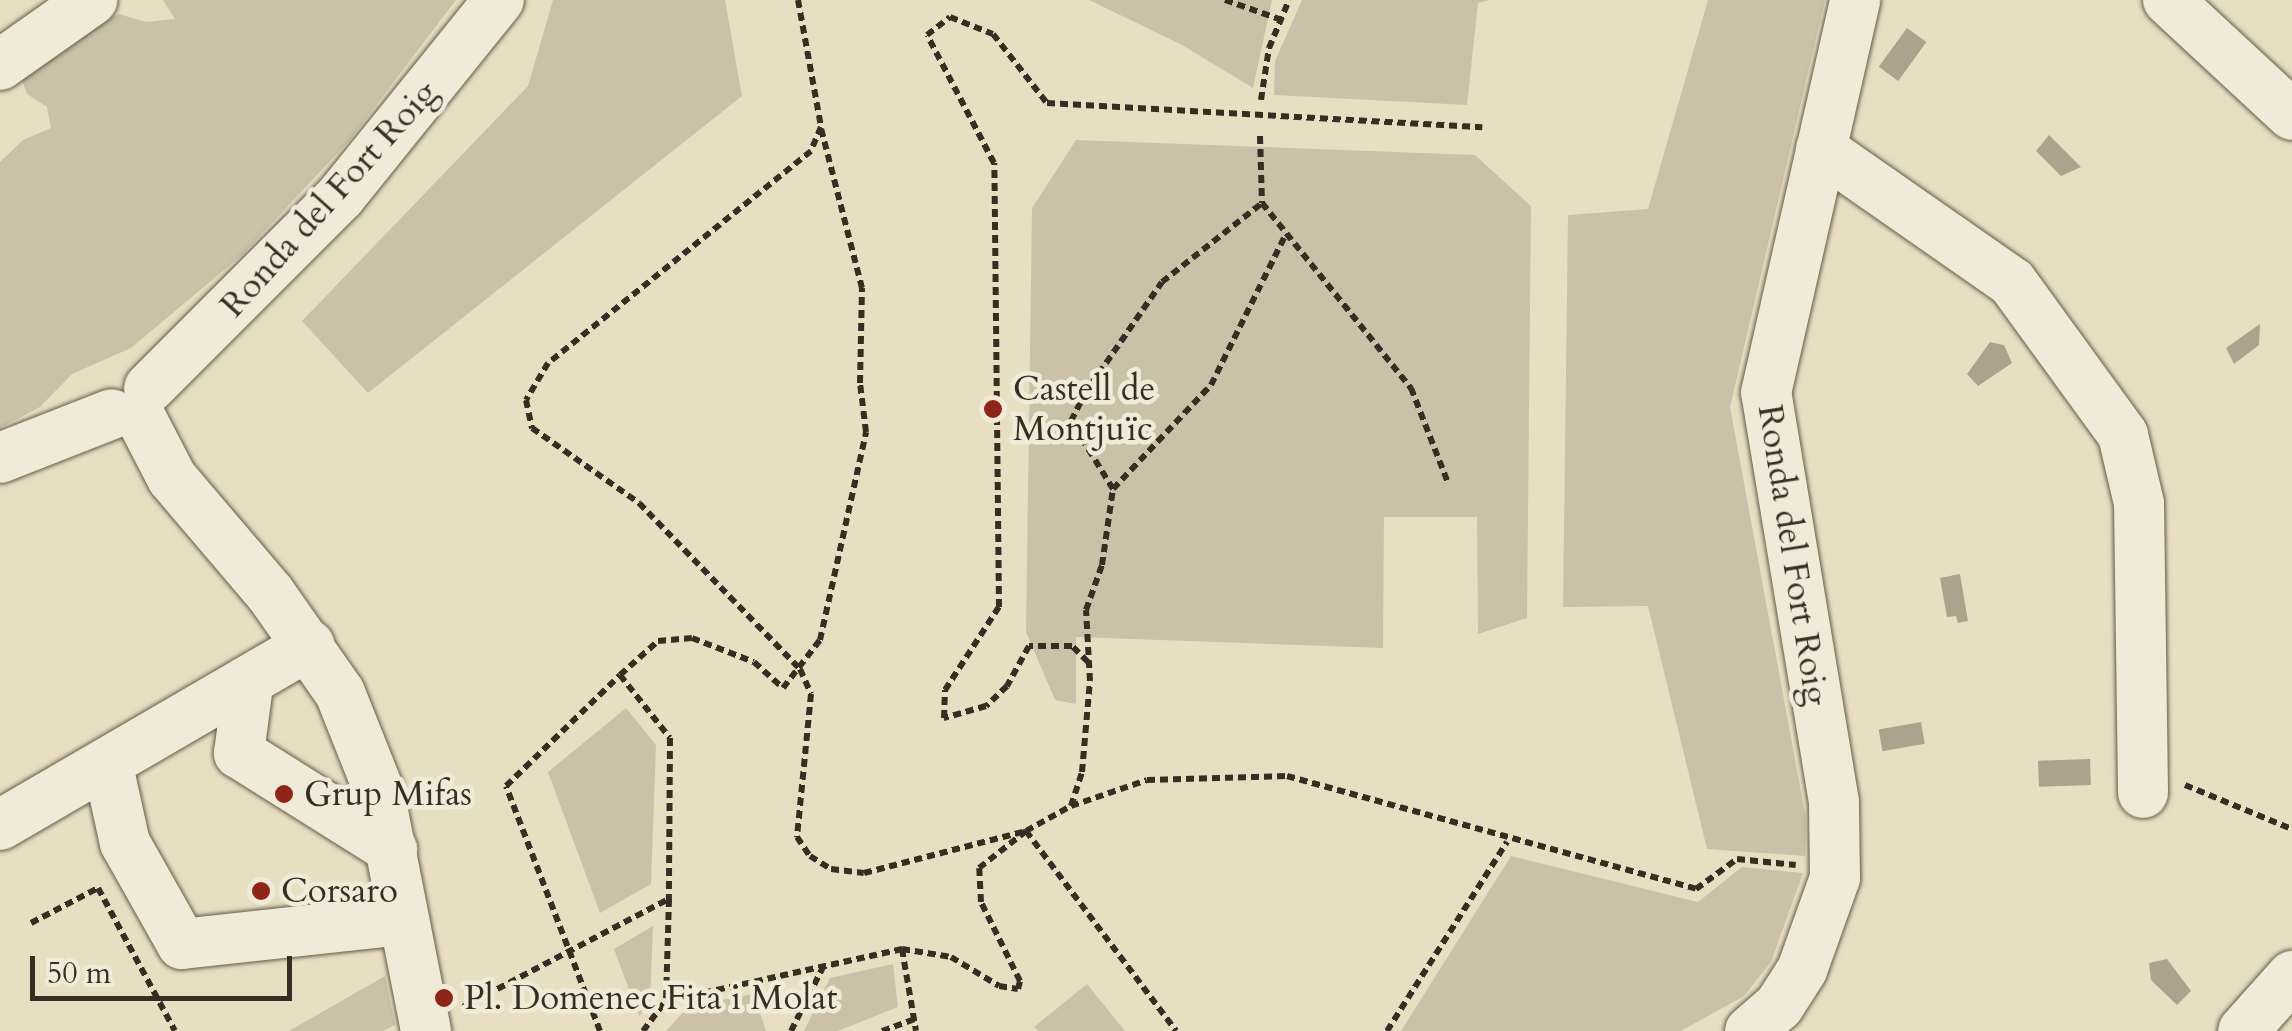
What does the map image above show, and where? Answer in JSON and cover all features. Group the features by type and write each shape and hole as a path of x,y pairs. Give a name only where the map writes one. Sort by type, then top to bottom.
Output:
{"street":[{"path":"0,65 92,0"},
{"name":"Ronda del Fort Roig","path":"134,408 340,197 499,0"},
{"name":"Ronda del Fort Roig","path":"1756,1029 1779,1006 1817,938 1838,844 1766,393 1855,0"},
{"path":"2168,0 2292,115"},
{"path":"1821,149 2012,282 2123,434 2140,503 2143,780"},
{"path":"0,458 134,408 181,490 310,645 355,728 392,849 426,1029"},
{"path":"0,825 248,685 310,645"},
{"path":"248,685 239,753 392,849"},
{"path":"108,766 126,843 182,944 404,920"},
{"path":"2243,1031 2292,976"}],"path":[{"path":"600,1031 506,786 658,640 692,638 754,662 783,688 820,640 866,432 860,383 862,288 820,127 798,0"},
{"path":"1226,0 1279,20"},
{"path":"1260,100 1279,20 1290,0"},
{"path":"1089,662 1072,646 1030,646 1008,686 986,706 944,718 945,690 999,607 994,162 927,35 950,16 993,34 1047,102 1482,127"},
{"path":"820,127 795,169 548,363 526,400 532,428 639,503 754,614 800,669 811,694 797,836 810,856 831,869 864,873 1026,831"},
{"path":"1260,136 1262,203 1411,388 1448,483"},
{"path":"1113,489 1071,421 1084,395 1162,282 1262,203"},
{"path":"1071,806 1082,772 1089,662 1086,610 1102,565 1113,489 1210,384 1286,234"},
{"path":"620,675 670,738 666,1001 643,1031"},
{"path":"666,1001 902,949 951,957 999,986 1018,989 981,902 979,868 1026,831 1071,806 1148,780 1287,776 1507,842 1696,890 1737,859 1813,866"},
{"path":"2143,780 2292,829"},
{"path":"1026,831 1176,1031"},
{"path":"1387,1031 1507,842"},
{"path":"31,923 98,888 175,1031"},
{"path":"426,1029 670,899"},
{"path":"902,949 916,1031"},
{"path":"791,1031 823,967"},
{"path":"882,1031 915,1018"}],"shaded area":[{"path":"163,0 456,0 348,142 242,255 131,348 72,374 40,407 0,428 0,162 23,140 51,128 47,107 27,94 21,77 90,25 119,14 146,22 175,19"},
{"path":"553,0 725,0 742,96 368,393 302,321 528,86"},
{"path":"1089,0 1272,0 1253,88 1182,45"},
{"path":"1302,0 1490,0 1478,3 1467,105 1274,95 1275,61"},
{"path":"1708,0 1825,0 1730,407 1806,819 1805,856 1707,849 1648,606 1563,607 1568,215 1648,209"},
{"path":"1907,28 1926,42 1898,81 1879,67"},
{"path":"2049,135 2081,167 2061,176 2036,151"},
{"path":"1076,140 1475,155 1531,206 1527,618 1478,634 1477,517 1384,517 1383,648 1076,637 1076,704 1055,700 1026,632 1032,208"},
{"path":"2260,324 2259,345 2234,364 2226,348"},
{"path":"1990,342 2004,345 2012,363 1978,386 1967,374"},
{"path":"1960,574 1968,621 1958,623 1956,616 1947,617 1940,578"},
{"path":"626,708 656,745 651,884 600,913 548,772"},
{"path":"1921,722 1925,744 1882,751 1879,729"},
{"path":"2090,759 2091,785 2039,787 2038,761"},
{"path":"1511,856 1698,902 1742,867 1803,873 1771,962 1744,996 1681,1031 1401,1031"},
{"path":"653,926 650,1003 639,1016 614,949"},
{"path":"2167,959 2191,991 2177,1005 2151,980 2149,963"},
{"path":"893,964 898,1007 838,1031 804,1031 830,978"},
{"path":"385,976 395,1025 383,1031 289,1031"},
{"path":"1087,984 1125,1031 1038,1031 1034,1027"},
{"path":"754,994 766,1031 666,1031 689,1006"}],"place":[{"name":"Castell de Montjuïc","path":"993,409"},
{"name":"Grup Mifas","path":"284,794"},
{"name":"Corsaro","path":"261,891"},
{"name":"Pl. Domenec Fita i Molat","path":"444,998"}]}
